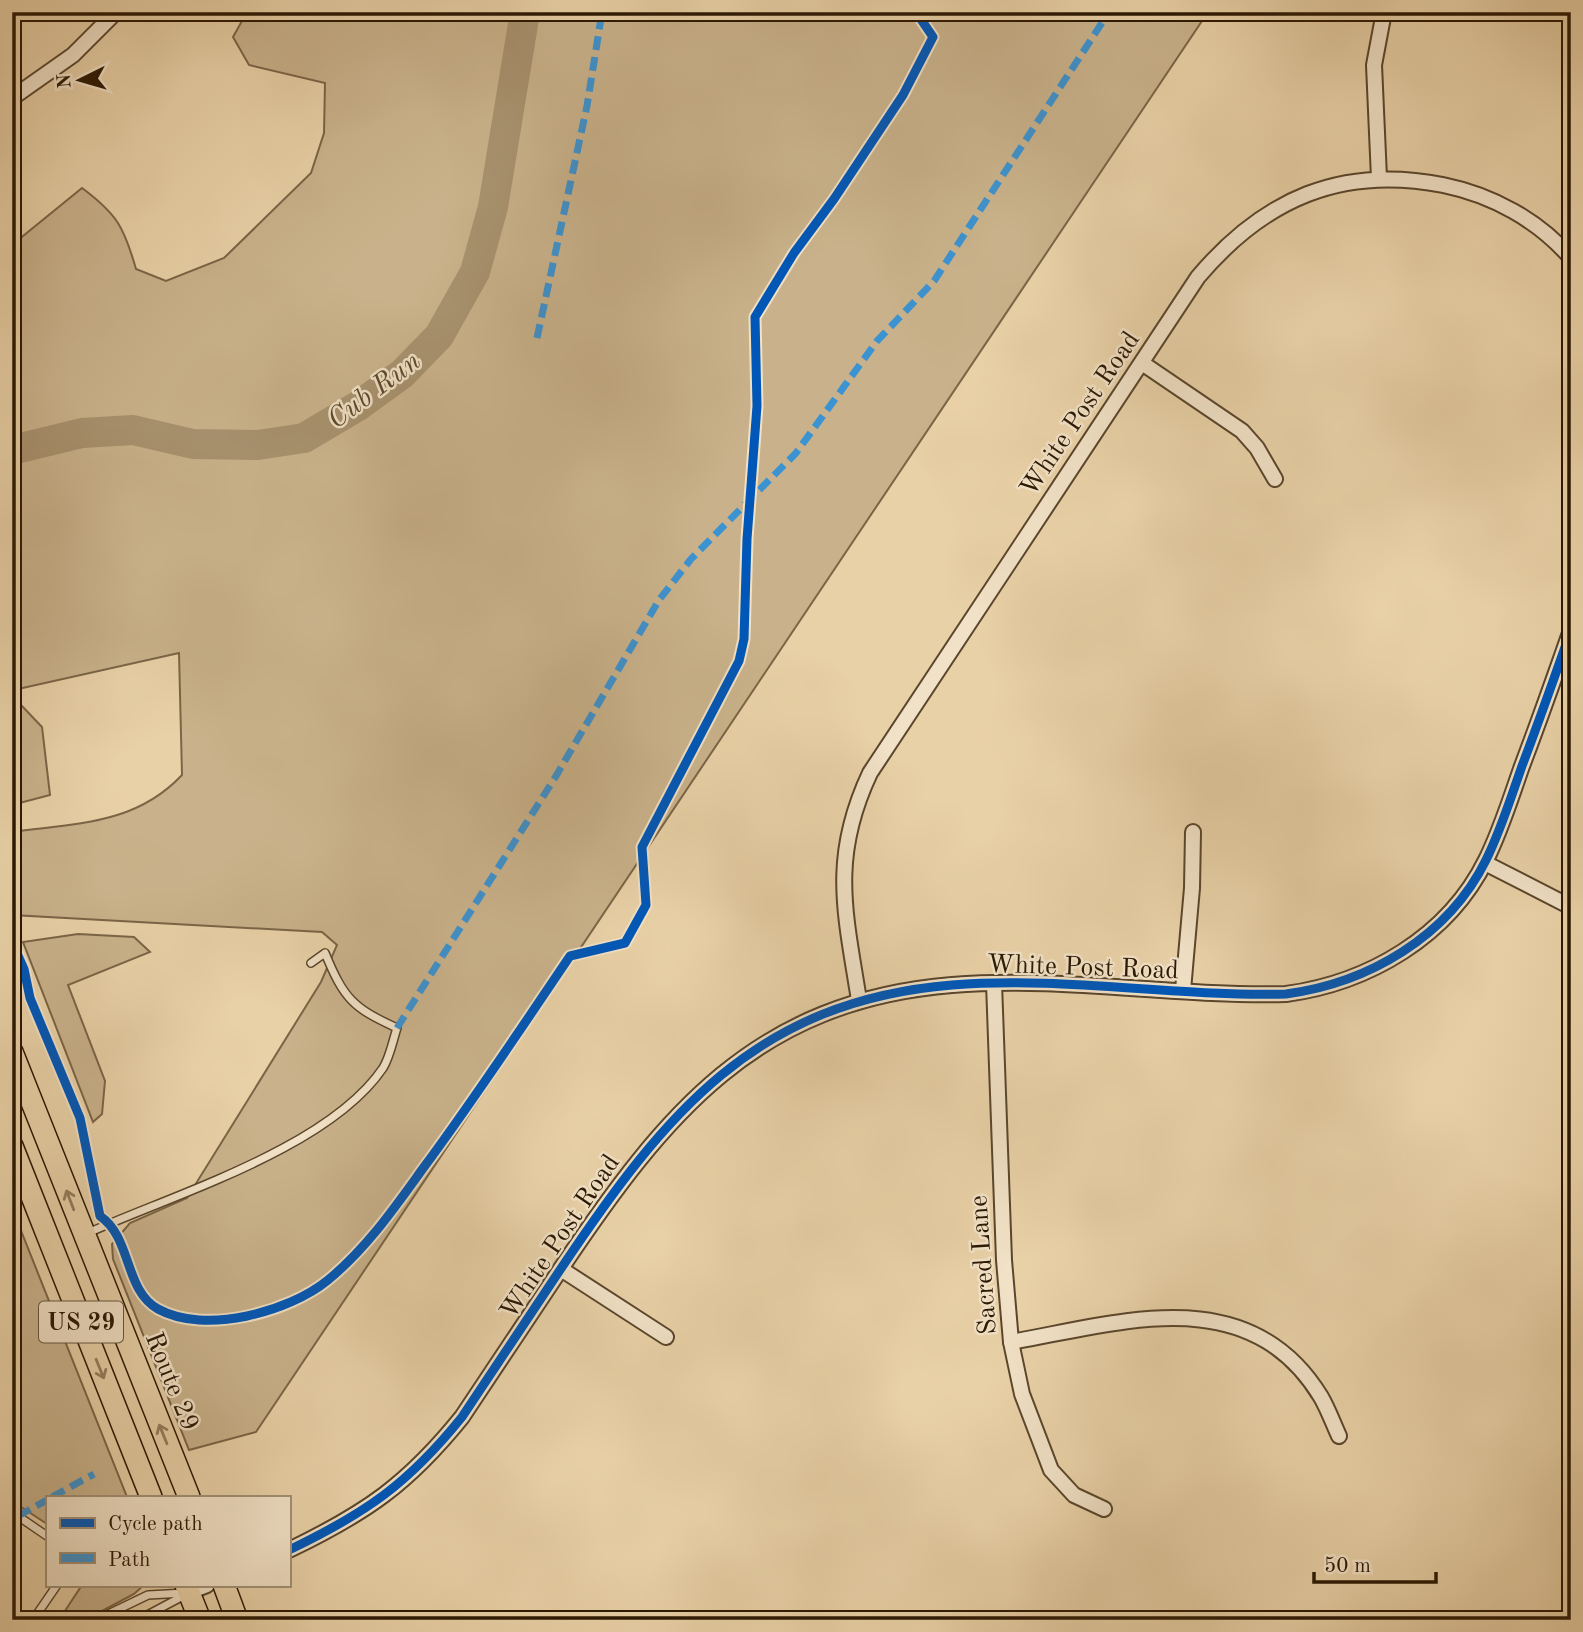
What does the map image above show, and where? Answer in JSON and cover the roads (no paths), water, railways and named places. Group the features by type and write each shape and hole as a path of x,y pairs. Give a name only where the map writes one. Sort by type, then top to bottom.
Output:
{"main road":[{"name":"Route 29","path":"12,1052 189,1496"},
{"name":"US 29","path":"12,1146 151,1496"},
{"path":"223,1586 237,1620"},
{"path":"194,1587 200,1620"}],"street":[{"path":"12,98 73,55 116,12"},
{"path":"1379,178 1374,65 1384,12"},
{"name":"White Post Road","path":"859,1000 842,878 847,835 861,791 918,698 1198,278 1244,230 1275,209 1310,192 1349,181 1379,178 1422,181 1461,189 1487,198 1532,223 1571,258"},
{"path":"1142,363 1242,431 1257,448 1275,479"},
{"name":"White Post Road","path":"290,1550 342,1525 376,1503 435,1451 462,1417 631,1166 701,1091 768,1042 823,1014 859,1000 921,989 995,983 1286,994 1326,986 1364,973 1398,956 1428,933 1467,890 1485,863 1571,630"},
{"path":"1183,990 1192,888 1193,832"},
{"path":"1485,863 1571,907"},
{"name":"Sacred Lane","path":"995,983 1004,1260 1011,1342 1022,1394 1051,1470 1074,1495 1104,1509"},
{"path":"561,1269 666,1337"},
{"path":"1011,1342 1164,1317 1223,1322 1261,1338 1293,1364 1320,1396 1339,1436"}],"lane":[{"path":"84,1235 270,1153 328,1121 353,1101 384,1067 397,1028 362,1012 348,999 326,953 311,963"},
{"path":"12,1513 46,1535"},
{"path":"33,1620 56,1586"},
{"path":"96,1620 148,1595 194,1587"},
{"path":"138,1620 172,1605 194,1587"}],"waterway":[{"name":"Cub Run","path":"12,450 82,433 133,430 193,444 258,445 304,438 358,406 402,374 439,336 475,272 493,207 525,12"}]}
